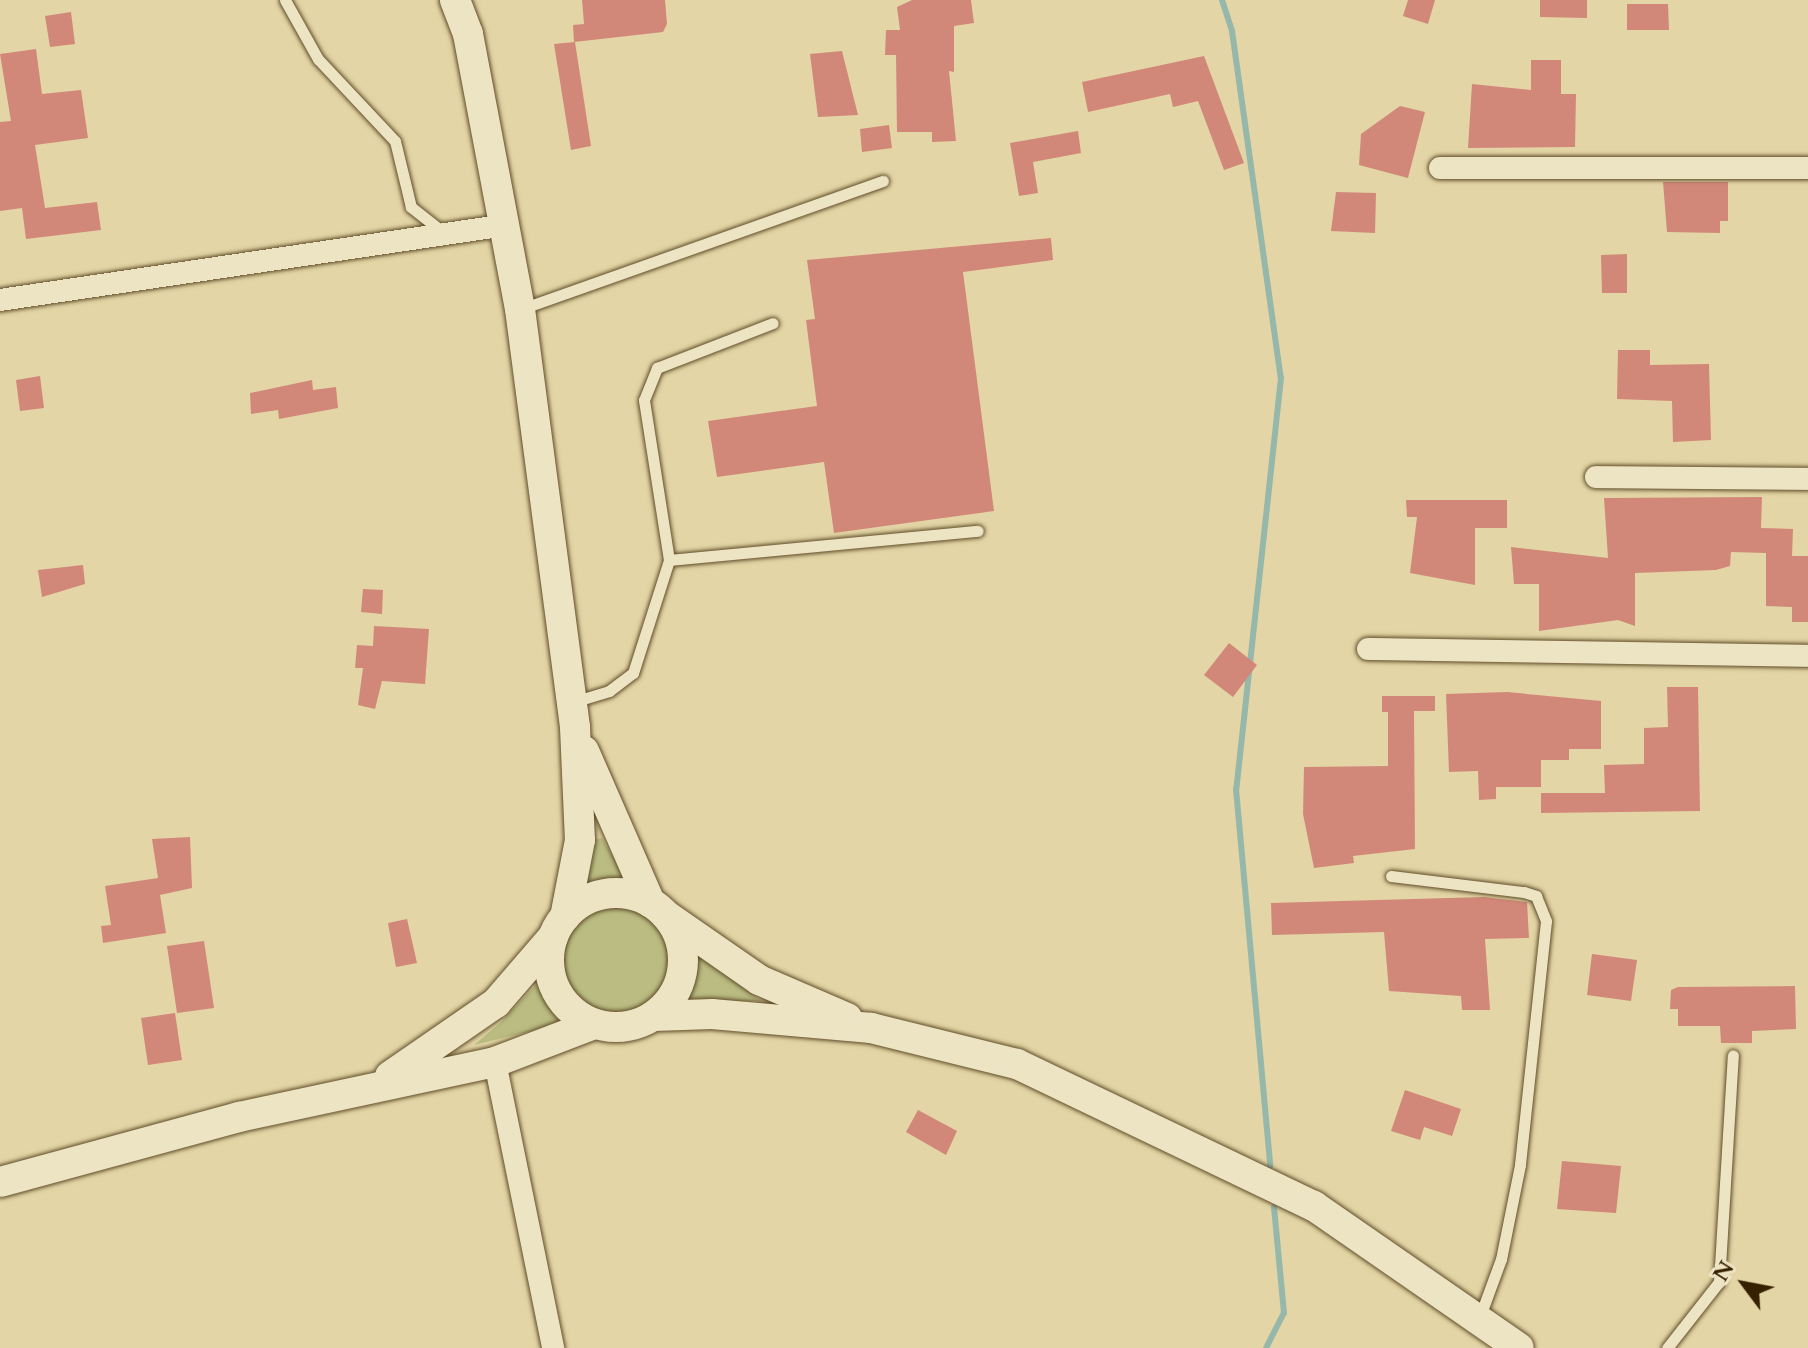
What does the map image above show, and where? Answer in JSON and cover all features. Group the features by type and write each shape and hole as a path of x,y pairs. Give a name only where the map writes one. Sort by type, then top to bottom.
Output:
{"main road":[{"path":"455,0 506,225 520,309 573,714 580,840 559,927 551,980 575,1014 594,1024"},
{"path":"0,1182 374,1085 495,1062 594,1024 635,1025 654,1016 670,1000 682,969 679,936 658,909 573,714"},
{"path":"374,1085 471,1023 496,1003 559,927 605,894 658,909 759,980 871,1028 1031,1071 1314,1206 1480,1316 1519,1348"},
{"path":"654,1016 712,1014 871,1028"},
{"path":"471,1023 469,1049 495,1062"}],"street":[{"path":"1440,168 1808,168"},
{"path":"0,300 506,225"},
{"path":"1596,477 1808,479"},
{"path":"1368,649 1808,656"},
{"path":"495,1062 553,1348"}],"lane":[{"path":"285,0 318,59 395,141 411,207 445,234"},
{"path":"520,309 883,181"},
{"path":"573,714 633,673 669,560 644,400 657,368 773,323"},
{"path":"669,560 978,531"},
{"path":"1391,876 1524,892 1536,896 1546,921 1520,1165 1501,1259 1480,1316"},
{"path":"1667,1348 1719,1282 1733,1055"}],"green space":[{"path":"602,838 626,878 582,888 594,840"},
{"path":"615,905 636,909 654,921 666,939 670,960 666,981 654,999 636,1011 615,1015 594,1011 576,999 564,981 560,960 564,939 576,921 594,909"},
{"path":"698,955 761,1001 687,1001"},
{"path":"536,985 560,1024 474,1045 501,1022"}],"building":[{"path":"582,0 665,0 667,24 663,32 574,42 573,25 584,24"},
{"path":"912,0 971,0 974,23 954,26 954,72 949,71 956,141 932,142 932,132 897,132 896,55 885,55 886,30 900,30 897,7"},
{"path":"1408,0 1435,0 1428,24 1403,16"},
{"path":"1540,0 1587,0 1587,18 1540,17"},
{"path":"1627,4 1668,4 1669,30 1627,30"},
{"path":"71,12 75,44 50,47 45,16"},
{"path":"575,42 591,146 571,150 554,44"},
{"path":"36,49 42,94 81,90 88,138 35,145 45,208 97,202 101,230 26,239 22,208 0,211 0,122 11,121 0,54"},
{"path":"842,51 858,115 818,117 810,54"},
{"path":"1204,56 1244,163 1224,170 1198,101 1173,107 1170,94 1088,112 1082,82"},
{"path":"1531,60 1561,60 1561,94 1576,94 1575,147 1468,148 1472,84 1531,90"},
{"path":"1400,106 1425,112 1408,178 1359,165 1361,134"},
{"path":"889,125 892,148 862,152 860,129"},
{"path":"1078,131 1081,153 1033,162 1038,193 1019,196 1010,143"},
{"path":"1663,182 1728,182 1728,221 1720,221 1720,233 1667,232"},
{"path":"1336,192 1376,193 1375,233 1331,231"},
{"path":"1051,238 1053,260 963,272 994,511 834,533 824,462 717,477 708,421 817,406 806,320 815,319 807,260"},
{"path":"1627,254 1627,293 1602,293 1601,255"},
{"path":"1618,350 1650,350 1650,365 1709,364 1711,440 1673,442 1672,401 1617,399"},
{"path":"40,376 44,408 20,411 16,380"},
{"path":"312,380 313,390 336,387 338,408 279,419 278,410 251,414 250,393"},
{"path":"1762,497 1761,528 1793,529 1792,556 1808,556 1808,622 1792,622 1792,607 1766,606 1766,553 1731,552 1730,566 1716,570 1635,573 1635,626 1618,620 1539,631 1539,584 1514,584 1511,547 1608,558 1604,498"},
{"path":"1406,500 1507,500 1507,528 1475,528 1475,585 1410,573 1417,517 1407,517"},
{"path":"83,565 85,584 42,597 38,570"},
{"path":"363,589 383,590 382,614 361,612"},
{"path":"374,626 429,629 425,684 382,681 375,709 358,705 363,668 355,668 357,645 373,646"},
{"path":"1229,643 1257,665 1233,697 1204,675"},
{"path":"1667,687 1698,687 1700,811 1541,813 1541,793 1605,793 1604,765 1644,764 1644,728 1668,727"},
{"path":"1507,692 1601,701 1601,749 1569,749 1569,760 1541,760 1541,787 1496,787 1496,799 1479,800 1478,771 1449,772 1446,694"},
{"path":"1382,696 1435,696 1435,711 1414,711 1415,849 1353,856 1354,863 1314,868 1303,814 1304,767 1388,766 1388,712 1382,712"},
{"path":"190,837 192,888 160,895 166,933 103,943 101,926 111,925 105,886 158,878 152,839"},
{"path":"1484,897 1527,902 1529,938 1485,939 1490,1010 1462,1010 1461,996 1389,991 1384,932 1272,935 1271,903"},
{"path":"407,919 417,963 396,967 388,923"},
{"path":"204,941 214,1008 177,1013 167,946"},
{"path":"1592,954 1637,960 1631,1001 1587,995"},
{"path":"1795,986 1796,1029 1752,1031 1752,1043 1721,1043 1720,1026 1678,1026 1678,1009 1670,1009 1671,990 1678,987"},
{"path":"175,1013 182,1060 148,1065 141,1018"},
{"path":"1405,1090 1461,1109 1452,1136 1424,1127 1420,1140 1391,1131"},
{"path":"918,1110 957,1131 946,1155 906,1132"},
{"path":"1562,1161 1621,1166 1616,1213 1557,1209"}],"waterway":[{"path":"1222,0 1232,31 1281,378 1236,789 1270,1165"},
{"path":"1266,1348 1284,1313 1274,1207"}]}
